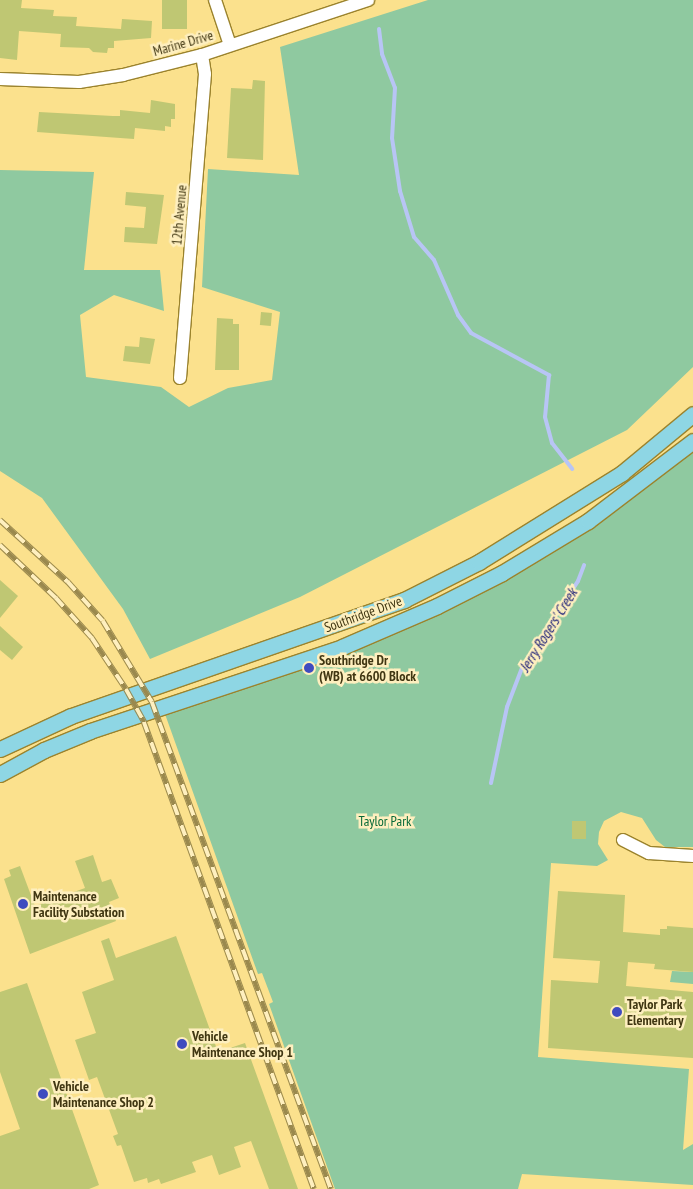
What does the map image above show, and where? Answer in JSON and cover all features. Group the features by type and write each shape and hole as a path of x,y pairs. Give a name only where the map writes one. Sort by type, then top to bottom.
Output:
{"main road":[{"name":"Southridge Drive","path":"0,750 71,716 404,600 479,562 622,473 693,414"},
{"name":"Southridge Drive","path":"0,774 44,750 90,731 342,647 437,606 502,573 588,522 693,441"}],"street":[{"path":"215,0 230,45"},
{"name":"Marine Drive","path":"0,79 79,82 124,75 202,55 368,0"},
{"name":"12th Avenue","path":"180,378 205,74 202,55"},
{"path":"623,840 649,853 693,856"}],"green space":[{"path":"428,0 693,0 693,367 627,430 300,597 150,659 123,609 42,498 0,471 0,170 94,172 84,270 160,270 164,311 114,295 80,315 86,377 161,387 189,407 228,388 272,380 280,312 202,287 208,169 299,175 280,47"},
{"name":"Taylor Park","path":"693,452 693,847 665,847 656,840 642,818 621,812 604,821 599,832 598,844 608,860 597,866 551,863 538,1057 689,1069 683,1150 693,1144 693,1185 522,1174 518,1189 335,1189 269,1004 273,1002 262,973 258,974 165,714 342,655 457,605 573,539"},
{"path":"672,971 693,972 693,984 670,982"}],"building":[{"path":"0,0 22,0 21,8 54,10 53,16 77,17 76,26 121,29 122,19 152,21 151,38 114,41 114,48 108,48 107,53 93,52 89,48 60,47 61,34 19,31 17,60 0,58"},
{"path":"162,0 187,0 187,29 162,29"},
{"path":"253,80 265,81 263,160 227,158 231,88 252,89"},
{"path":"151,100 175,104 175,119 171,119 171,127 165,126 165,131 135,128 134,139 37,132 39,112 113,116 120,116 120,110 150,113"},
{"path":"126,192 164,195 157,244 124,242 125,227 144,228 146,207 125,205"},
{"path":"261,312 272,313 271,326 260,325"},
{"path":"217,318 233,319 233,324 239,324 239,370 215,370"},
{"path":"140,337 155,339 150,364 123,361 125,346 139,347"},
{"path":"0,580 18,596 0,618"},
{"path":"0,626 23,647 12,660 0,650"},
{"path":"572,821 586,821 586,839 572,839"},
{"path":"93,855 102,882 111,879 119,898 109,902 116,921 30,954 4,879 11,876 9,870 20,866 35,906 85,888 75,861"},
{"path":"558,891 625,895 623,932 660,935 660,929 667,929 667,926 693,928 693,972 654,969 655,964 628,962 626,986 693,992 693,1058 548,1048 551,980 598,983 600,961 553,958"},
{"path":"176,936 218,1052 245,1043 298,1189 269,1189 251,1141 234,1147 241,1167 219,1175 212,1155 192,1162 196,1172 161,1184 159,1179 148,1183 147,1178 134,1182 121,1145 117,1146 113,1136 118,1134 97,1077 89,1080 75,1040 96,1033 82,992 114,980 101,941 109,938 116,958"},
{"name":"Vehicle Maintenance Shop 2","path":"27,983 99,1185 89,1189 0,1189 0,1136 20,1129 0,1072 0,992"}],"waterway":[{"name":"Jerry Rogers' Creek","path":"379,29 382,54 395,88 392,138 400,191 414,237 434,260 458,315 471,333 549,375 545,417 552,443 572,469"},
{"name":"Jerry Rogers' Creek","path":"491,783 507,707 522,668 578,581 584,565"}],"railway":[{"path":"0,520 68,582 103,621 152,702 331,1189"},
{"path":"0,545 56,598 92,638 126,689 144,722 314,1189"}],"place":[{"name":"Southridge Dr (WB) at 6600 Block","path":"309,668"},
{"name":"Maintenance Facility Substation","path":"23,904"},
{"name":"Taylor Park Elementary","path":"617,1012"},
{"name":"Vehicle Maintenance Shop 1","path":"182,1044"},
{"name":"Vehicle Maintenance Shop 2","path":"43,1094"}]}
